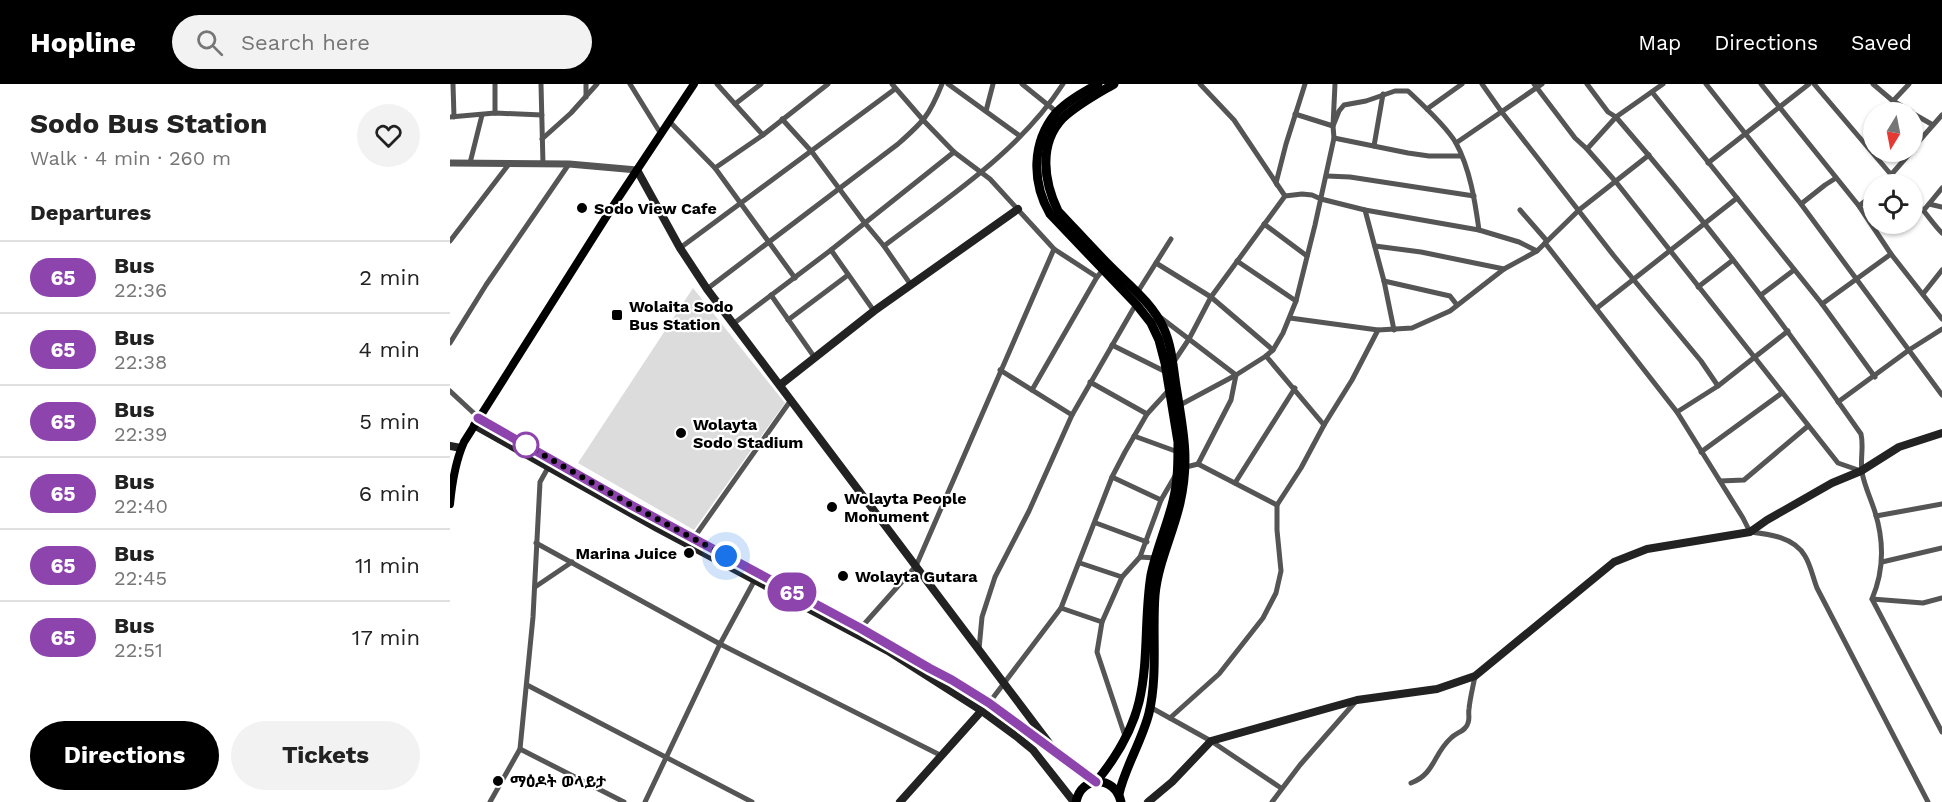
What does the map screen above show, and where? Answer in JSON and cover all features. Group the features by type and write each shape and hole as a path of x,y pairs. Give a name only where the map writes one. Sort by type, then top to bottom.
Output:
{"highway":[{"path":"1056,112 1081,104 1114,84"},
{"path":"1094,85 1056,112 1049,124 1038,150 1036,172 1038,186 1050,214 1100,273 1138,298 1157,314 1168,339 1173,363 1173,389 1181,470"},
{"path":"1056,112 1045,164 1046,180 1051,196 1058,211 1138,298 1151,322 1159,340 1166,372 1180,405 1186,451 1147,606 1139,704 1125,736 1096,782"},
{"path":"1120,800 1150,707 1158,559"},
{"path":"1075,802 1086,785 1096,782 1110,785 1120,800"}],"main road":[{"path":"450,504 453,479 461,448 476,421 694,84"},
{"path":"637,170 680,248 707,289 1058,755"},
{"path":"780,385 874,311 1018,209"},
{"path":"476,421 756,577 952,680 989,703 1096,782"},
{"path":"1148,802 1172,782 1211,741 1357,700 1437,689 1475,676 1614,562 1647,549 1750,532 1833,483 1861,471 1899,447 1942,433"},
{"path":"450,446 461,448"},
{"path":"551,464 693,539 756,577"},
{"path":"858,631 982,711 1033,750 1075,802"},
{"path":"900,802 989,703"}],"street":[{"path":"453,84 452,117 495,113 542,115"},
{"path":"495,84 495,113"},
{"path":"541,84 543,164"},
{"path":"586,84 586,97"},
{"path":"543,139 597,84"},
{"path":"630,84 661,134"},
{"path":"717,84 763,135"},
{"path":"735,104 760,84"},
{"path":"715,168 763,135 828,84"},
{"path":"707,289 898,144 924,121 942,84"},
{"path":"948,84 1020,136"},
{"path":"986,111 993,84"},
{"path":"1022,84 1056,112"},
{"path":"884,246 980,173 1008,150 1020,136 1056,112 1063,84"},
{"path":"1200,84 1234,120 1285,196"},
{"path":"1285,196 1276,183 1305,84"},
{"path":"1180,405 1266,356 1273,350 1290,318 1327,176 1334,138 1335,84"},
{"path":"1427,109 1462,84"},
{"path":"1482,84 1633,280 1701,361 1718,386"},
{"path":"1587,84 1608,112 1616,117 1706,224 1788,331 1861,434 1863,445 1861,471 1876,516 1881,542 1882,562 1878,585 1872,599"},
{"path":"1587,149 1616,117 1663,84"},
{"path":"1706,84 1801,204 1942,395"},
{"path":"1761,84 1859,206 1891,254 1942,319"},
{"path":"1708,163 1809,84"},
{"path":"1814,84 1890,174"},
{"path":"1873,84 1893,101 1908,84"},
{"path":"1456,142 1537,85 1575,138 1616,182 1838,463 1861,471"},
{"path":"680,248 812,152 893,86 954,152 990,179 1054,249 1100,273 1032,390"},
{"path":"1333,126 1344,105 1366,101 1396,87 1408,91 1456,142 1474,196 1479,230"},
{"path":"1652,92 1822,304 1875,377"},
{"path":"1374,146 1383,94"},
{"path":"1295,114 1333,126"},
{"path":"470,164 482,115"},
{"path":"1923,137 1942,115"},
{"path":"782,119 812,152 911,285"},
{"path":"1923,119 1933,125"},
{"path":"669,121 715,168 795,278"},
{"path":"1334,138 1429,156 1461,156"},
{"path":"733,324 954,152"},
{"path":"1290,318 1378,330 1394,330 1412,328 1450,311 1504,269 1537,251 1579,210 1649,155"},
{"path":"1892,174 1902,162"},
{"path":"450,163 569,164 637,170"},
{"path":"450,241 453,231 509,164"},
{"path":"450,343 486,285 569,164"},
{"path":"1327,176 1350,177 1474,196"},
{"path":"1801,204 1836,178"},
{"path":"1942,188 1924,210 1927,217 1942,233"},
{"path":"1173,363 1189,339 1211,297 1285,196 1312,195 1365,210 1479,230 1519,242 1537,251"},
{"path":"1597,308 1737,198"},
{"path":"1859,206 1863,203"},
{"path":"1929,204 1942,207"},
{"path":"1365,210 1394,330"},
{"path":"1520,210 1677,412 1750,532 1774,535 1792,543 1805,555 1817,588 1928,802"},
{"path":"1264,224 1307,256"},
{"path":"979,649 982,617 995,577 1029,511 1072,415 1171,239"},
{"path":"1375,246 1421,252 1504,269"},
{"path":"858,631 916,566 1054,249"},
{"path":"831,250 874,311"},
{"path":"1822,304 1891,254"},
{"path":"1698,287 1733,260"},
{"path":"1237,261 1296,301"},
{"path":"1156,263 1211,297 1273,350"},
{"path":"1761,295 1794,270"},
{"path":"1923,294 1942,270"},
{"path":"788,320 848,275"},
{"path":"1384,281 1450,296 1457,305"},
{"path":"771,296 815,358"},
{"path":"1157,314 1236,375"},
{"path":"1838,402 1942,329"},
{"path":"1170,718 1219,674 1263,618 1276,593 1281,571 1277,505 1352,380 1378,330"},
{"path":"1677,412 1718,386 1788,331"},
{"path":"1112,345 1166,372"},
{"path":"1266,356 1324,425"},
{"path":"1000,370 1072,415"},
{"path":"1125,736 1096,652 1102,622 1122,577 1140,557 1161,500 1181,470 1198,464 1231,400 1236,375"},
{"path":"1090,382 1148,414"},
{"path":"1235,483 1295,388"},
{"path":"989,703 1061,608 1112,477 1148,414 1173,389"},
{"path":"450,391 476,421"},
{"path":"1701,452 1782,393"},
{"path":"693,539 791,400"},
{"path":"1720,481 1744,480 1808,426"},
{"path":"1134,436 1178,452"},
{"path":"490,802 520,749 535,587 540,482 551,464"},
{"path":"1198,464 1277,505"},
{"path":"1112,477 1161,500"},
{"path":"1876,516 1942,504"},
{"path":"1096,523 1147,542"},
{"path":"536,543 720,644 942,756"},
{"path":"1882,562 1942,548"},
{"path":"1140,557 1158,559"},
{"path":"535,587 572,562"},
{"path":"1080,563 1122,577"},
{"path":"645,802 720,644 756,577"},
{"path":"1872,599 1923,603 1942,598"},
{"path":"1872,599 1942,732"},
{"path":"1061,608 1102,622"},
{"path":"1411,783 1422,778 1432,768 1437,755 1451,737 1465,729 1470,721 1468,711 1475,676"},
{"path":"527,685 752,802"},
{"path":"1272,802 1281,788 1357,700"},
{"path":"1150,707 1211,741 1281,788"},
{"path":"520,749 624,802"},
{"path":"733,802 736,794"}],"shaded area":[{"name":"Wolayta Sodo Stadium","path":"693,288 785,403 694,530 578,463"}],"bus line":[{"name":"65","path":"478,418 631,505 952,680 989,703 1096,782"}],"place":[{"name":"Sodo View Cafe","path":"582,208"},
{"name":"Wolaita Sodo Bus Station","path":"617,315"},
{"name":"Wolayta Sodo Stadium","path":"681,433"},
{"name":"Wolayta People Monument","path":"832,507"},
{"name":"Marina Juice","path":"689,553"},
{"name":"Wolayta Gutara","path":"843,576"},
{"name":"ማዕዶት ወላይታ","path":"498,781"}],"route":[{"path":"526,445 726,556"}]}
